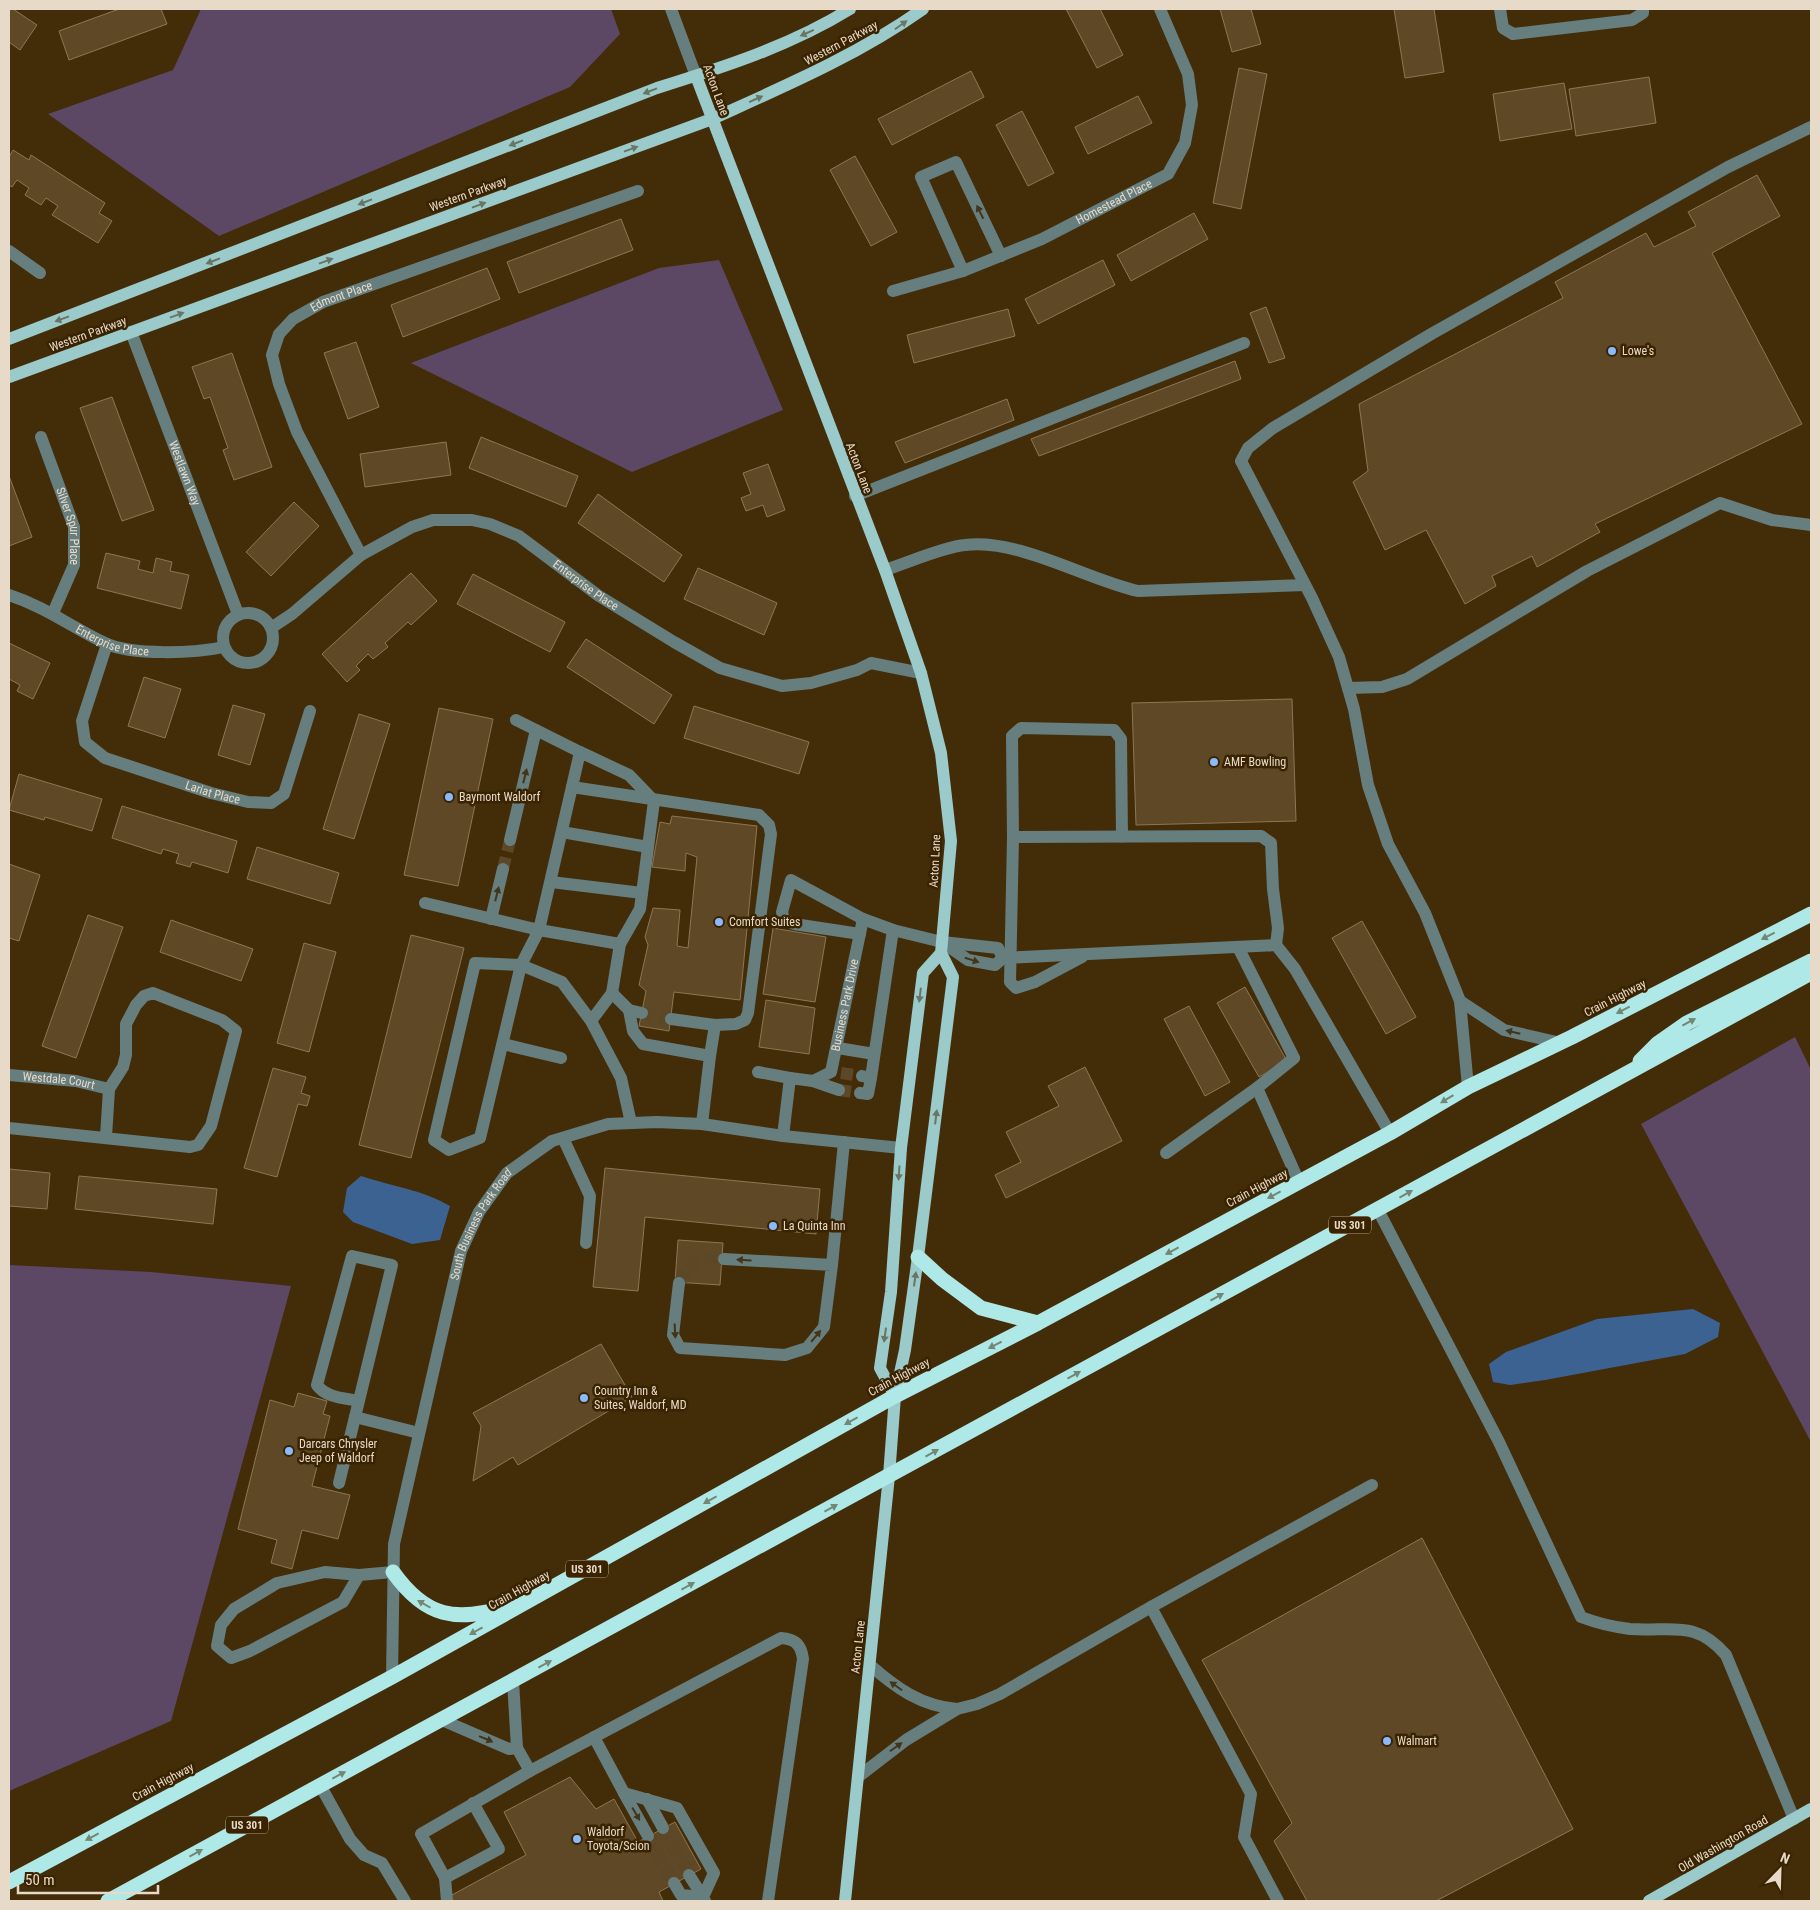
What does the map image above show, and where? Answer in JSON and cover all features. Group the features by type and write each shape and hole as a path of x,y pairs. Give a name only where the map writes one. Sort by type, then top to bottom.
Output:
{"highway":[{"name":"Crain Highway","path":"9,1882 392,1677 896,1396 1390,1133 1468,1087 1561,1043 1811,914"},
{"path":"1624,1075 1657,1044 1687,1023 1811,961"},
{"name":"US 301","path":"108,1901 1811,973"},
{"path":"918,1257 942,1279 981,1308 1038,1322"},
{"path":"393,1572 406,1590 423,1606 451,1614 482,1614 511,1606 569,1580"}],"main road":[{"name":"Western Parkway","path":"9,339 658,88 743,61 822,26 850,9"},
{"name":"Western Parkway","path":"9,377 712,119 818,71 884,36 923,9"},
{"name":"Acton Lane","path":"696,76 855,496 885,570 921,673 942,753 952,841 941,948 953,977 918,1257 905,1350 896,1396 845,1901"},
{"path":"896,1396 880,1368 891,1292 901,1148 923,973 941,948"},
{"name":"Old Washington Road","path":"1648,1901 1811,1809"}],"street":[{"name":"Acton Lane","path":"671,9 696,76"},
{"name":"Homestead Place","path":"893,291 963,271 1042,239 1168,174 1185,143 1192,105 1188,74 1160,9"},
{"path":"1500,9 1503,28 1513,34 1632,20 1643,13 1643,9"},
{"path":"1468,1087 1460,1001 1425,913 1388,844 1368,785 1348,688 1339,657 1305,585 1241,461 1248,448 1273,428 1433,333 1728,167 1811,127"},
{"path":"963,271 921,177 956,162 1001,256"},
{"name":"Edmont Place","path":"360,555 297,432 279,384 272,355 279,334 293,319 323,302 638,191"},
{"path":"9,251 40,273"},
{"name":"Westlawn Way","path":"132,332 238,614"},
{"path":"855,496 1244,343"},
{"name":"Silver Spur Place","path":"40,438 74,528 74,565 53,613"},
{"path":"1348,688 1382,687 1407,679 1587,571 1720,503 1772,520 1811,525"},
{"name":"Enterprise Place","path":"271,628 292,614 360,555 412,527 433,520 472,520 490,524 519,536 599,596 720,668 782,686 811,683 857,670 871,663 921,673"},
{"path":"885,570 965,545 993,545 1032,555 1114,586 1138,591 1305,585"},
{"name":"Enterprise Place","path":"9,595 53,613 106,644 150,651 193,651 224,647"},
{"path":"254,613 261,616 271,628 273,644 265,658 258,662 250,664 234,660 224,647 222,640 226,624 238,614 254,613"},
{"name":"Lariat Place","path":"106,644 82,721 85,742 105,758 211,793 259,804 271,803 284,794 310,711"},
{"path":"516,720 629,775 654,801"},
{"path":"1085,955 1035,982 1016,988 1010,982 1007,957 1013,837 1012,736 1021,728 1114,730 1121,739 1122,837"},
{"path":"510,840 536,730"},
{"path":"580,752 539,930 521,965 480,1138 449,1150 434,1140 474,963 521,965 562,982 591,1021 621,1078 630,1123"},
{"path":"572,787 654,801 759,815 768,825 772,834 748,1013 745,1020 736,1024 716,1025 671,1019"},
{"path":"591,1021 612,993 620,944 640,909 654,801"},
{"path":"562,832 648,847"},
{"path":"1013,837 1261,836 1271,843 1273,889 1278,928 1276,945 1294,969 1390,1133"},
{"path":"491,918 503,869"},
{"path":"860,934 794,924 784,920 782,912 790,880 863,919 968,960 995,965 1007,957 1276,945"},
{"path":"550,882 642,893"},
{"path":"425,903 539,930 620,944"},
{"name":"Business Park Drive","path":"813,1081 836,1072 838,1048 863,919"},
{"path":"860,1093 868,1094 866,1077 874,1054 894,930"},
{"path":"941,948 974,944 998,948 1007,957"},
{"path":"1166,1153 1257,1088 1294,1058 1238,947"},
{"path":"9,1128 190,1147 198,1145 211,1126 236,1031 222,1020 153,993 144,996 126,1024 126,1054 123,1067 109,1089 106,1137"},
{"path":"612,993 629,1010 633,1031 643,1044 710,1056"},
{"path":"1460,1001 1504,1030 1561,1043"},
{"path":"629,1010 642,1012"},
{"path":"702,1124 710,1056 716,1025"},
{"path":"503,1044 561,1058"},
{"path":"838,1048 874,1054"},
{"path":"758,1072 813,1081 839,1090"},
{"name":"Westdale Court","path":"9,1075 76,1082 109,1089"},
{"path":"783,1136 790,1078"},
{"path":"1257,1088 1299,1182"},
{"name":"South Business Park Road","path":"392,1677 394,1544 419,1433 461,1251 479,1212 507,1174 530,1156 563,1138 608,1124 702,1124 783,1136 901,1148"},
{"path":"563,1138 590,1196 586,1243"},
{"path":"679,1283 673,1335 680,1348 786,1355 806,1348 824,1327 844,1142"},
{"path":"1378,1210 1498,1442 1581,1617 1597,1623 1631,1629 1676,1628 1700,1633 1714,1641 1726,1655 1794,1819"},
{"path":"340,1484 392,1265 352,1256 317,1385 329,1395 359,1401"},
{"path":"724,1258 832,1265"},
{"path":"355,1417 419,1433"},
{"path":"858,1777 906,1740 957,1709 977,1704 1000,1694 1151,1607 1372,1485"},
{"path":"359,1575 343,1602 250,1651 231,1658 217,1646 221,1625 234,1608 277,1583 325,1572 359,1575 393,1572"},
{"path":"1151,1607 1251,1794 1244,1837 1278,1901"},
{"path":"447,1901 445,1878 421,1834 530,1771 781,1638 792,1639 801,1647 803,1659 768,1901"},
{"path":"870,1664 888,1680 916,1698 929,1704 957,1709"},
{"path":"513,1682 517,1748 530,1771"},
{"path":"442,1720 509,1749 517,1748"},
{"path":"594,1737 648,1836"},
{"path":"320,1785 350,1838 364,1855 382,1863 405,1901"},
{"path":"624,1793 677,1808 714,1873 704,1899"},
{"path":"647,1799 663,1828"},
{"path":"445,1878 499,1849 474,1803"},
{"path":"689,1875 704,1899"},
{"path":"674,1883 681,1895 704,1899"}],"shaded area":[{"path":"201,9 611,9 620,34 570,87 219,236 48,114 173,70"},
{"path":"719,260 783,410 632,472 411,363 659,268"},
{"path":"1795,1037 1811,1070 1811,1442 1641,1124"},
{"path":"9,1265 151,1272 291,1286 171,1721 9,1791"}],"water":[{"path":"361,1176 418,1192 450,1206 440,1240 412,1244 353,1222 343,1212 347,1188"},
{"path":"1693,1309 1720,1323 1718,1337 1685,1354 1545,1380 1510,1385 1493,1382 1489,1364 1506,1352 1597,1319"}],"building":[{"path":"9,9 13,9 37,25 20,50 9,42"},
{"path":"119,9 161,9 167,24 69,60 59,31"},
{"path":"1066,9 1100,9 1123,55 1097,68"},
{"path":"1220,9 1251,9 1261,44 1232,52"},
{"path":"1394,9 1434,9 1444,72 1405,78"},
{"path":"1239,68 1267,74 1241,209 1213,203"},
{"path":"971,71 984,97 892,145 878,119"},
{"path":"1649,77 1656,123 1576,136 1569,89"},
{"path":"1564,83 1572,129 1500,141 1493,94"},
{"path":"1138,96 1152,123 1088,154 1075,127"},
{"path":"1022,111 1054,173 1028,186 996,125"},
{"path":"13,150 29,160 31,155 105,203 99,213 112,221 98,243 52,215 58,206 46,198 41,205 25,195 29,188 17,180 12,187 9,185 9,157"},
{"path":"855,156 897,232 871,246 830,170"},
{"name":"Lowe's","path":"1757,175 1780,216 1712,253 1802,424 1595,524 1600,532 1537,567 1532,556 1492,576 1496,586 1465,604 1426,530 1385,550 1353,482 1368,471 1359,404 1563,298 1555,282 1646,233 1654,247 1696,226 1688,212"},
{"path":"1194,213 1208,239 1131,281 1117,255"},
{"path":"621,219 633,250 519,293 507,262"},
{"path":"1103,260 1115,285 1038,324 1025,299"},
{"path":"487,268 500,299 403,337 391,305"},
{"path":"1266,307 1285,358 1269,363 1250,313"},
{"path":"1008,309 1015,336 914,363 907,335"},
{"path":"356,342 379,407 348,419 324,353"},
{"path":"232,353 272,467 234,480 223,450 228,448 210,397 204,399 192,367"},
{"path":"1235,361 1241,379 1039,456 1031,439"},
{"path":"112,397 154,510 122,521 80,408"},
{"path":"1007,399 1014,420 905,463 895,442"},
{"path":"481,437 578,476 566,507 469,468"},
{"path":"446,442 451,475 365,487 360,454"},
{"path":"768,464 785,510 767,517 763,505 746,511 741,498 751,494 743,473"},
{"path":"9,476 32,537 9,546"},
{"path":"598,494 682,555 664,582 578,523"},
{"path":"294,502 319,526 271,576 246,552"},
{"path":"106,553 140,561 138,569 153,573 156,558 172,562 170,571 189,575 181,609 97,588"},
{"path":"698,568 777,603 764,635 684,599"},
{"path":"411,573 437,601 411,625 408,622 385,643 388,647 373,659 368,654 356,666 360,670 347,682 322,654"},
{"path":"473,574 565,622 550,652 457,604"},
{"path":"586,639 672,695 654,724 567,667"},
{"path":"9,643 50,663 33,699 17,691 20,685 9,679"},
{"path":"144,677 181,689 165,738 128,726"},
{"name":"AMF Bowling","path":"1292,699 1296,821 1136,825 1132,703"},
{"path":"233,705 265,714 250,765 218,755"},
{"path":"694,706 809,742 799,774 684,738"},
{"name":"Baymont Waldorf","path":"439,708 493,719 458,886 404,875"},
{"path":"359,714 390,724 354,839 323,829"},
{"path":"19,774 102,799 92,831 45,817 44,820 9,810"},
{"path":"122,806 237,841 228,873 192,862 190,867 176,863 179,854 163,849 161,854 112,838"},
{"name":"Comfort Suites","path":"672,816 757,826 740,1000 674,992 669,1031 639,1026 646,991 639,985 648,945 645,937 653,908 680,910 677,946 688,948 697,857 686,853 685,871 652,867 660,822 670,824"},
{"path":"257,847 339,873 330,904 247,879"},
{"path":"9,864 40,875 19,941 9,938"},
{"path":"88,915 123,927 76,1058 42,1046"},
{"path":"171,920 253,949 241,981 160,952"},
{"path":"1362,921 1416,1017 1386,1034 1332,938"},
{"path":"773,928 826,937 815,1002 763,994"},
{"path":"411,935 464,948 411,1158 359,1145"},
{"path":"304,943 336,952 309,1052 277,1043"},
{"path":"1245,987 1287,1061 1259,1077 1217,1003"},
{"path":"766,1000 815,1008 809,1054 759,1047"},
{"path":"1189,1006 1230,1082 1205,1096 1164,1019"},
{"path":"1085,1067 1122,1141 1006,1198 995,1175 1021,1162 1006,1132 1059,1106 1048,1086"},
{"path":"273,1068 306,1077 301,1093 310,1096 307,1106 298,1104 277,1177 244,1168"},
{"name":"La Quinta Inn","path":"605,1168 820,1189 816,1234 645,1217 638,1291 593,1287"},
{"path":"9,1169 50,1173 47,1209 9,1206"},
{"path":"79,1176 217,1189 213,1224 75,1209"},
{"path":"678,1240 723,1243 720,1285 675,1282"},
{"path":"601,1344 632,1397 518,1465 513,1457 473,1481 481,1426 473,1413"},
{"name":"Darcars Chrysler Jeep of Waldorf","path":"298,1393 327,1401 323,1414 330,1416 312,1486 350,1495 338,1539 302,1530 292,1569 271,1563 277,1540 238,1529 270,1400 294,1407"},
{"name":"Walmart","path":"1422,1538 1573,1829 1436,1901 1307,1901 1274,1841 1292,1823 1202,1660"},
{"name":"Waldorf Toyota/Scion","path":"570,1777 596,1809 614,1799 638,1842 675,1822 701,1869 659,1892 663,1901 453,1901 450,1896 526,1855 504,1812"}],"tunnel":[{"path":"503,869 510,840"},
{"path":"642,1013 671,1019"},
{"path":"841,1073 862,1076"},
{"path":"839,1090 860,1093"},
{"path":"679,1283 692,1265 702,1259 724,1259"},
{"path":"663,1828 689,1875"},
{"path":"648,1836 674,1883"}],"place":[{"name":"Lowe's","path":"1612,351"},
{"name":"AMF Bowling","path":"1214,762"},
{"name":"Baymont Waldorf","path":"449,797"},
{"name":"Comfort Suites","path":"719,922"},
{"name":"La Quinta Inn","path":"773,1226"},
{"name":"Country Inn & Suites, Waldorf, MD","path":"584,1398"},
{"name":"Darcars Chrysler Jeep of Waldorf","path":"289,1451"},
{"name":"Walmart","path":"1387,1741"},
{"name":"Waldorf Toyota/Scion","path":"577,1839"}]}
